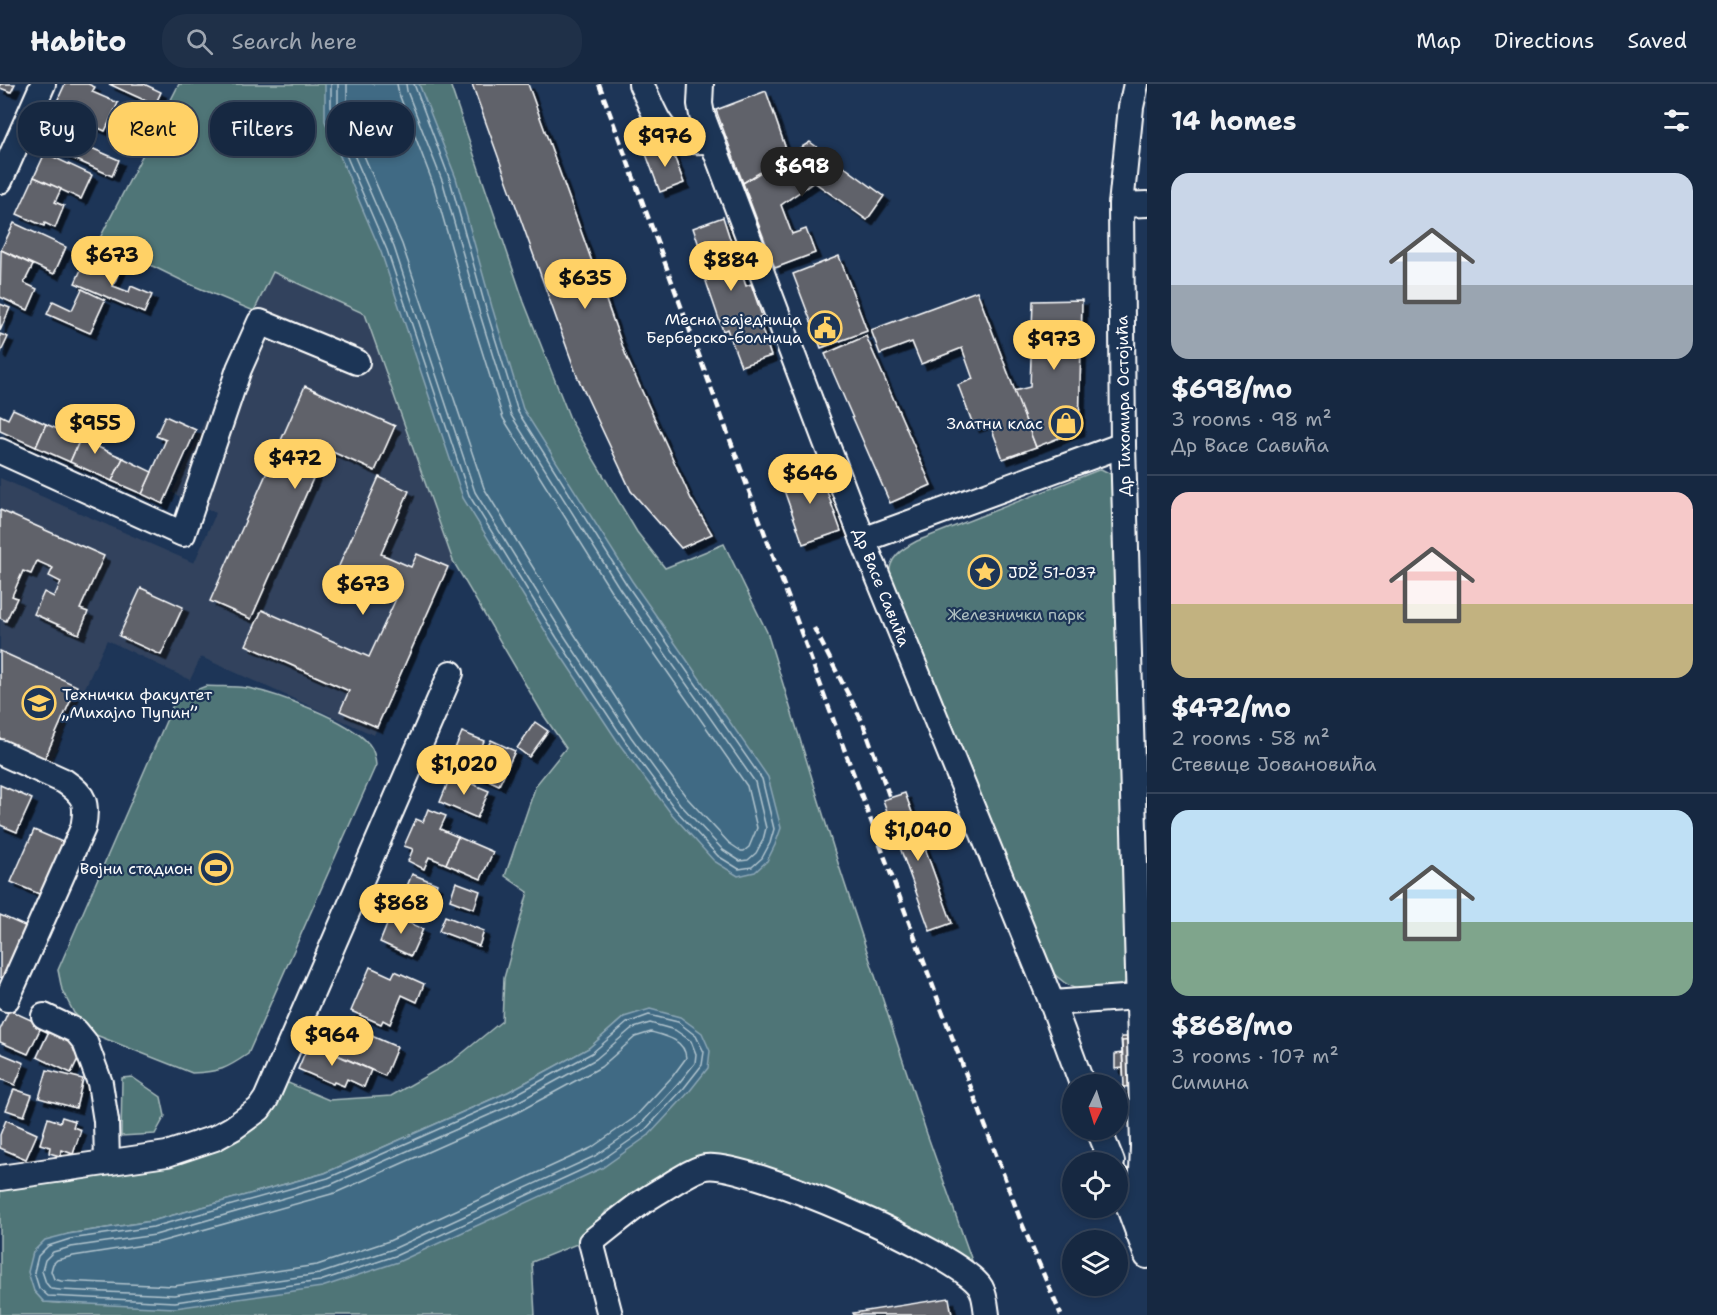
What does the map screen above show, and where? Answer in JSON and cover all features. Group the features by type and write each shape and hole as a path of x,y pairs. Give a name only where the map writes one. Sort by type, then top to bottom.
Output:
{"street":[{"path":"0,181 9,137 43,84"},
{"path":"641,84 660,124 675,138 690,143 712,140"},
{"name":"Др Васе Савића","path":"701,84 702,115 863,540 1052,1003 1078,1074"},
{"name":"Др Тихомира Остојића","path":"1136,84 1131,107 1121,205 1123,445 1140,797 1138,997 1135,1032 1143,1146 1138,1233"},
{"path":"1121,205 1147,204"},
{"path":"0,450 183,534 239,369 260,322 357,362"},
{"path":"863,540 1123,445"},
{"path":"0,1178 167,1154 215,1138 233,1128 249,1117 266,1099 451,673"},
{"path":"0,752 64,780 84,802 86,811 83,828 18,1004 76,1031 85,1042 100,1083 106,1121 107,1162"},
{"path":"1052,1003 1138,997"},
{"path":"1132,1087 1133,1119 1143,1146"},
{"path":"610,1315 591,1242 642,1202 691,1172 705,1167 725,1167 747,1173 835,1206 920,1244 964,1271 982,1289 987,1315"},
{"path":"1128,1206 1147,1256"}],"shaded area":[{"path":"272,272 365,314 453,561 374,735 201,657 190,680 107,640 49,766 0,743 0,478 194,563 216,513 172,493"}],"green space":[{"path":"179,84 450,84 524,302 571,421 637,532 665,568 724,544 767,632 839,866 927,1134 982,1289 714,1157 661,1179 606,1211 587,1240 532,1262 535,1315 0,1315 0,1186 179,1161 286,1082 329,1100 391,1096 454,1060 502,1021 504,978 528,892 505,876 536,785 566,748 544,716 453,561 365,314 273,272 254,311 187,283 99,240 142,156 198,156 198,102 170,102","holes":["624,1017 649,1135 59,1303 44,1302 34,1291 68,1234 152,1221 325,1173 508,1092 589,1048"]},
{"name":"Железнички парк","path":"1101,469 1111,474 1114,480 1129,978 1118,987 1083,990 1070,986 1050,970 889,576 894,559 917,541"},
{"name":"Војни стадион","path":"206,686 243,687 261,691 330,717 369,744 376,765 248,1054 222,1069 192,1073 96,1035 74,1013 62,990 58,970 176,698"},
{"path":"132,1077 161,1097 165,1116 155,1134 121,1136 122,1078"}],"water":[{"path":"325,84 419,84 456,178 523,409 632,581 768,777 781,828 767,861 755,872 738,876 714,861 670,812 620,745 552,642 463,498 381,252 340,156 414,156 414,102 327,102 327,126"},
{"path":"650,1009 680,1017 702,1033 710,1051 708,1068 649,1135 602,1168 398,1262 322,1287 175,1308 44,1302 34,1291 28,1272 33,1252 45,1240 68,1234 152,1221 325,1173 508,1092 589,1048 624,1017"}],"building":[{"path":"0,84 15,84 11,92 0,88"},
{"path":"65,84 88,84 95,87 92,92 116,102 108,102 108,125 105,131 96,127 96,102 57,102"},
{"path":"109,84 144,84 161,92 156,102 148,102"},
{"path":"472,84 528,84 626,356 691,499 712,534 681,548 631,491 577,376"},
{"path":"766,91 788,155 743,183 716,110"},
{"path":"810,142 884,196 867,220 814,182 781,205 792,234 806,229 815,253 775,268 743,183"},
{"path":"670,145 684,183 660,192 646,154"},
{"path":"96,150 119,160 112,176 68,156 96,156"},
{"path":"44,156 51,156 92,175 81,199 34,177"},
{"path":"34,177 61,189 55,202 64,206 55,228 45,223 44,226 17,214"},
{"path":"723,217 733,248 738,246 743,261 738,263 746,286 751,284 762,316 758,318 771,356 741,366 727,329 723,331 698,258 703,257 693,228"},
{"path":"14,223 66,247 54,274 1,250"},
{"path":"1,250 33,265 24,283 37,289 28,310 0,297"},
{"path":"839,256 867,331 821,348 793,274"},
{"path":"110,262 121,267 113,286 129,292 131,286 152,295 144,313 75,283 84,263 105,272"},
{"path":"82,289 105,300 90,333 47,314 53,301 72,310"},
{"path":"977,291 1036,447 1003,459 989,422 974,427 958,385 973,379 962,348 921,364 912,342 880,354 871,330"},
{"path":"1082,300 1079,430 1036,447 1014,391 1030,387 1033,301"},
{"path":"0,304 10,308 0,331"},
{"path":"0,334 8,337 0,354"},
{"path":"866,336 931,485 890,503 825,354"},
{"path":"305,386 395,426 375,471 326,449 251,619 210,601"},
{"path":"13,409 46,424 36,447 0,431 0,415 8,419"},
{"path":"79,414 89,419 70,462 36,447 46,424 69,434"},
{"path":"165,416 196,430 163,504 142,494 166,440 156,436"},
{"path":"89,419 100,424 91,444 123,458 112,481 70,462"},
{"path":"123,458 152,472 142,494 112,481"},
{"path":"818,466 841,531 803,544 780,479"},
{"path":"379,477 409,491 381,554 411,567 417,554 448,567 377,727 340,711 349,691 246,645 262,610 369,657 401,588 376,577 373,583 338,568"},
{"path":"0,510 104,556 80,609 88,612 79,634 34,614 44,592 54,597 61,582 49,576 53,568 37,561 31,574 23,571 12,596 17,598 6,621 0,618"},
{"path":"141,588 183,607 161,655 119,636"},
{"name":"Технички факултет „Михајло Пупин”","path":"0,651 77,686 44,760 0,740"},
{"path":"535,722 548,731 529,757 517,748"},
{"path":"462,732 484,741 470,774 448,765"},
{"path":"491,740 515,751 499,785 475,774"},
{"path":"451,775 489,791 477,818 440,802"},
{"path":"0,785 32,799 17,832 0,825"},
{"path":"905,793 952,923 930,931 883,800"},
{"path":"428,809 446,816 440,829 458,837 446,864 429,857 424,869 408,861 413,849 404,846 416,819 423,822"},
{"path":"34,830 67,844 44,896 11,882"},
{"path":"458,837 493,852 481,879 446,864"},
{"path":"412,874 437,884 429,907 403,896"},
{"path":"456,882 480,891 474,909 450,900"},
{"path":"0,915 27,927 3,978 0,977"},
{"path":"391,915 423,929 411,956 380,942"},
{"path":"445,916 484,931 479,946 439,931"},
{"path":"370,967 392,977 395,971 424,984 417,1002 402,995 390,1024 383,1020 381,1024 351,1011"},
{"path":"9,1010 42,1025 28,1054 0,1042 0,1030"},
{"path":"344,1024 397,1047 385,1076 331,1052"},
{"path":"50,1029 85,1044 71,1073 37,1057"},
{"path":"1121,1037 1134,1037 1137,1082 1128,1083 1128,1074 1123,1074"},
{"path":"1134,1040 1136,1086 1128,1087 1128,1074 1123,1074 1122,1041"},
{"path":"309,1043 371,1070 364,1087 347,1079 344,1086 334,1082 333,1084 298,1069"},
{"path":"0,1053 24,1063 15,1085 0,1079"},
{"path":"1122,1053 1123,1068 1115,1069 1115,1054"},
{"path":"47,1070 83,1079 76,1108 39,1098"},
{"path":"14,1089 32,1095 24,1116 6,1110"},
{"path":"62,1117 75,1121 73,1127 81,1130 73,1154 62,1150 60,1156 49,1153 50,1147 40,1144 48,1118 60,1122"},
{"path":"6,1120 37,1134 26,1159 0,1148 0,1135"},
{"path":"949,1298 952,1315 854,1315 853,1313"}],"railway":[{"path":"599,84 1022,1224 1061,1315"},
{"path":"814,628 863,723 890,798"}],"place":[{"name":"Месна заједница Берберско-болница","path":"825,328"},
{"name":"Златни клас","path":"1066,423"},
{"name":"JDŽ 51-037","path":"985,572"},
{"name":"Технички факултет „Михајло Пупин”","path":"39,703"},
{"name":"Војни стадион","path":"216,868"}]}
